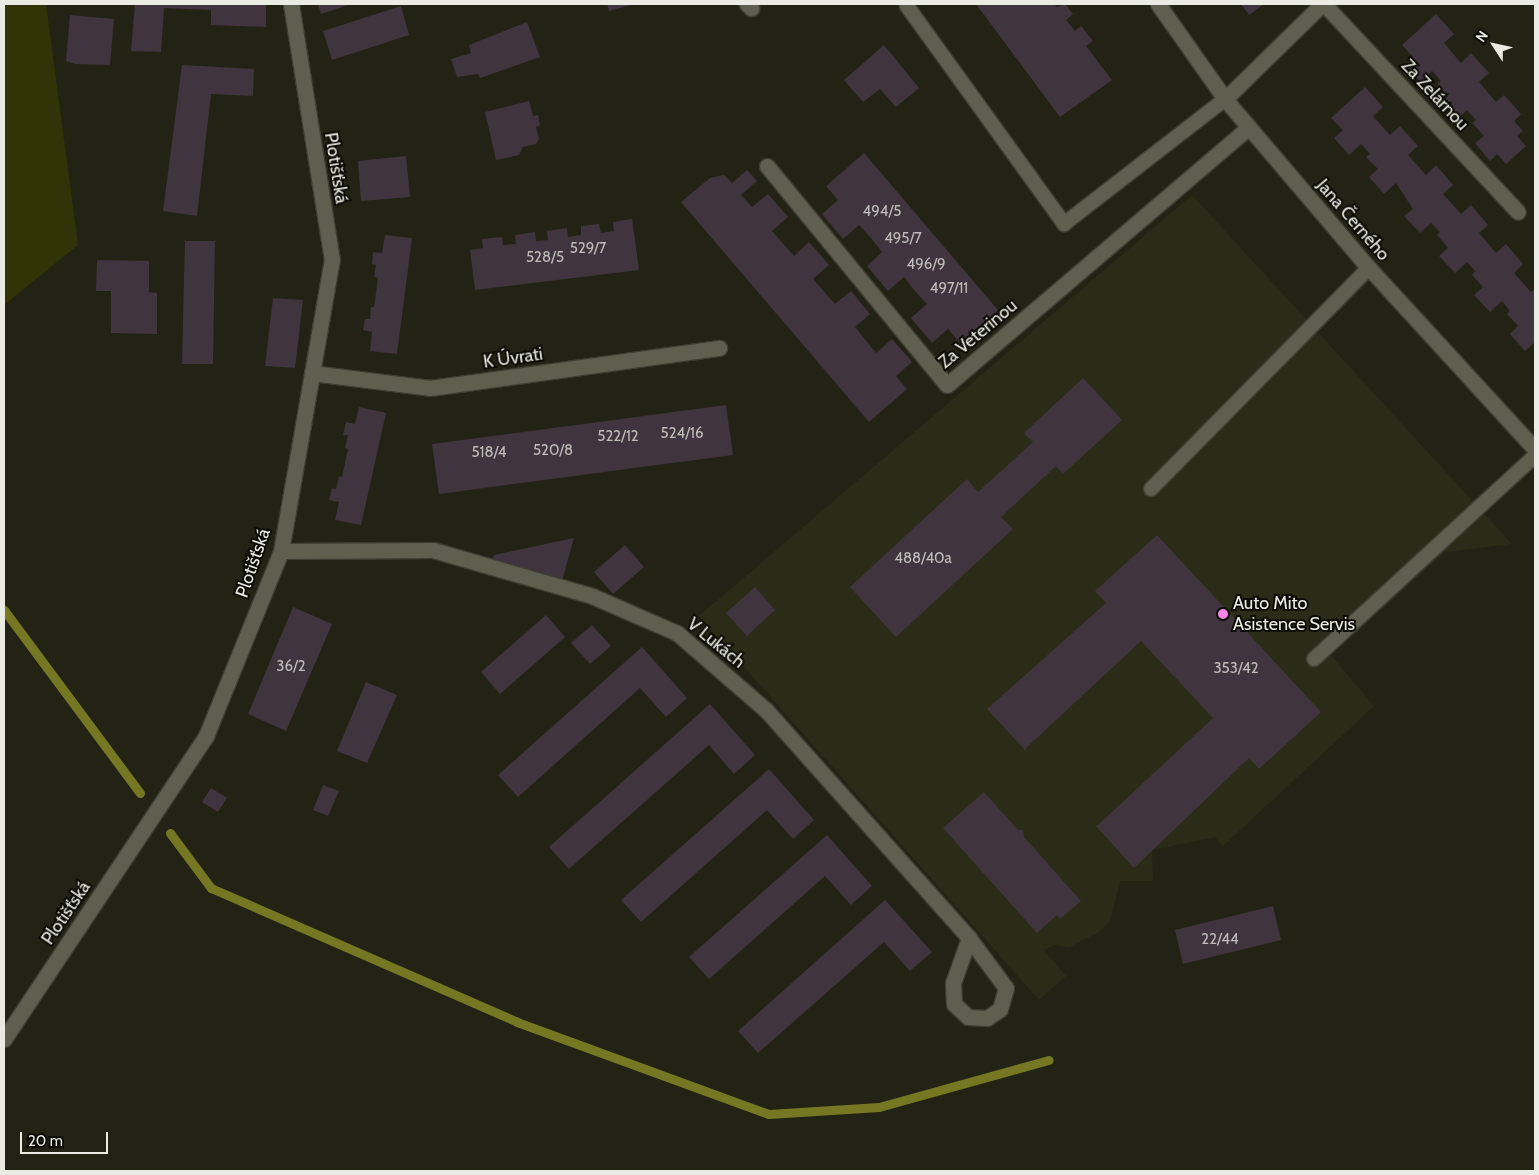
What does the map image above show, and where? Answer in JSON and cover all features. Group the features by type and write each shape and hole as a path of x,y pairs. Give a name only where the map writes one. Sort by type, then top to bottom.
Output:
{"street":[{"name":"Plotišťská","path":"4,1039 206,736 281,551 332,260 291,4"},
{"name":"Jana Černého","path":"1158,4 1225,99 1369,268 1535,449"},
{"name":"Za Zelárnou","path":"1225,99 1323,4 1518,212"},
{"name":"Za Veterinou","path":"766,166 947,385 1249,127"},
{"name":"K Úvrati","path":"312,373 430,388 719,348"},
{"name":"V Lukách","path":"281,551 433,550 592,596 677,633 766,710 969,938 1006,988 1000,1009 987,1018 968,1017 954,1004 953,983 969,938"}],"lane":[{"path":"907,6 1064,224 1225,99"},
{"path":"1151,489 1369,268"},
{"path":"1314,660 1535,456"}],"shaded area":[{"path":"4,4 46,4 78,245 4,305"},
{"path":"1192,195 1512,544 1445,552 1331,655 1374,706 1223,846 1215,837 1152,850 1153,881 1120,881 1110,921 1099,932 1069,947 1055,945 1044,950 1066,976 1039,1000 699,616"}],"building":[{"path":"135,4 266,4 266,27 211,25 211,10 164,8 161,52 131,51"},
{"path":"318,4 351,4 321,14"},
{"path":"607,4 634,4 609,11"},
{"path":"976,4 1054,4 1057,7 1065,4 1073,14 1066,20 1075,31 1081,26 1093,41 1086,46 1112,80 1060,117"},
{"path":"1241,4 1264,4 1249,15"},
{"path":"401,6 409,35 332,60 323,31"},
{"path":"1436,14 1454,34 1444,43 1461,63 1471,53 1489,73 1479,82 1496,102 1504,95 1521,114 1514,121 1523,131 1517,136 1526,146 1506,164 1497,154 1490,161 1475,143 1484,136 1472,123 1476,120 1467,110 1455,121 1440,104 1448,96 1437,84 1441,81 1432,71 1420,82 1405,65 1413,57 1402,45"},
{"path":"70,15 114,19 110,65 75,64 66,61"},
{"path":"527,22 540,57 480,78 478,74 457,77 451,59 471,53 469,45"},
{"path":"884,45 919,88 896,107 880,89 863,102 844,80"},
{"path":"182,65 254,69 253,96 211,94 197,216 163,211"},
{"path":"1365,87 1383,107 1373,116 1390,135 1400,126 1418,146 1408,155 1426,175 1436,165 1453,185 1443,194 1461,214 1471,205 1488,225 1479,233 1496,253 1506,244 1523,264 1514,273 1531,292 1535,289 1535,342 1525,351 1510,334 1518,326 1507,314 1510,311 1502,301 1490,312 1474,295 1483,287 1472,275 1475,271 1467,262 1455,273 1439,256 1448,248 1437,235 1440,232 1431,223 1420,233 1404,216 1413,209 1396,183 1384,194 1369,177 1378,169 1366,157 1370,154 1361,144 1349,155 1334,138 1343,130 1331,118"},
{"path":"529,101 533,116 538,115 540,125 536,127 539,139 536,144 523,147 519,155 496,160 485,112"},
{"path":"864,153 998,310 960,343 948,329 932,343 911,318 927,304 904,277 888,291 867,266 882,252 871,238 859,225 843,239 822,214 838,200 826,186"},
{"path":"406,156 410,197 361,201 358,161"},
{"path":"747,170 757,181 741,195 752,207 768,194 788,217 772,231 794,256 809,242 829,265 813,279 835,304 851,291 870,314 855,327 876,353 892,339 912,362 896,376 907,389 869,422 681,202 710,178 724,175 732,183"},
{"path":"632,219 639,270 475,290 470,250 483,248 482,239 502,237 503,245 516,244 515,235 535,232 536,241 548,240 547,231 567,228 568,237 581,235 581,226 599,224 601,233 614,231 613,222"},
{"path":"385,235 412,238 397,354 370,351 372,332 363,330 365,319 370,319 371,307 374,307 378,278 374,277 376,265 372,264 373,252 382,253"},
{"path":"185,241 215,241 213,364 182,364"},
{"path":"97,260 149,261 149,292 157,293 157,334 111,333 111,291 96,291"},
{"path":"273,298 303,300 295,368 265,366"},
{"path":"1083,378 1122,420 1063,474 1056,466 1001,517 1013,529 896,637 850,587 967,479 978,492 1033,442 1024,433"},
{"path":"726,405 733,455 439,494 432,444"},
{"path":"359,407 386,413 361,525 335,520 339,502 329,500 332,488 336,489 339,476 342,477 348,449 345,448 348,435 343,435 346,422 355,424"},
{"path":"1157,535 1321,712 1259,769 1249,758 1134,868 1095,825 1098,825 1213,718 1141,641 1026,748 1026,751 987,709 1106,603 1095,591"},
{"path":"574,538 561,584 491,565 494,555"},
{"path":"625,545 644,567 613,594 594,572"},
{"path":"755,587 775,610 747,636 726,613"},
{"path":"293,607 332,624 286,731 248,714"},
{"path":"546,615 565,637 500,694 481,672"},
{"path":"592,625 611,646 590,664 571,643"},
{"path":"642,647 687,698 666,717 640,688 518,797 498,775"},
{"path":"366,682 397,695 367,763 337,751"},
{"path":"710,704 755,755 734,774 709,745 569,869 549,847"},
{"path":"769,769 814,820 793,839 767,810 641,922 621,900"},
{"path":"323,785 339,791 328,816 313,810"},
{"path":"211,788 227,798 218,812 202,802"},
{"path":"984,792 1018,830 1023,830 1024,837 1081,901 1060,919 1057,915 1037,933 943,828"},
{"path":"827,835 872,886 851,905 825,876 709,979 689,957"},
{"path":"885,900 932,952 910,971 884,942 758,1053 738,1031"},
{"path":"1273,906 1281,940 1183,964 1175,930"}],"waterway":[{"path":"4,610 140,793"},
{"path":"170,833 211,888 517,1022 769,1114 879,1107 1049,1060"}],"place":[{"name":"Auto Mito Asistence Servis","path":"1223,614"}]}
